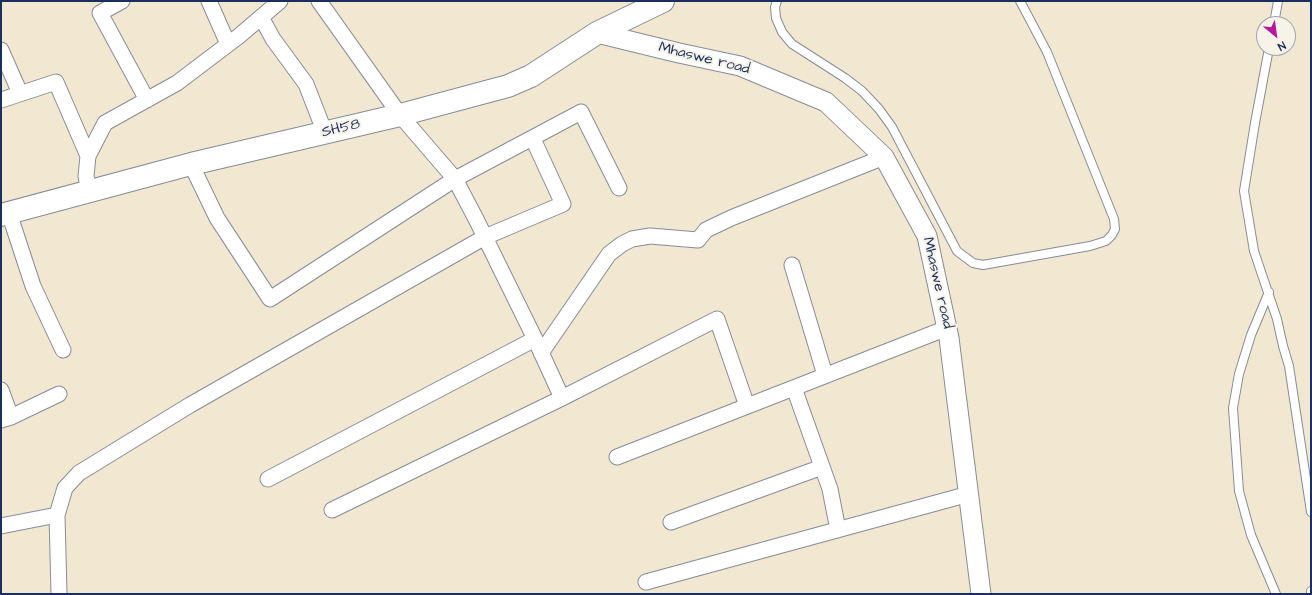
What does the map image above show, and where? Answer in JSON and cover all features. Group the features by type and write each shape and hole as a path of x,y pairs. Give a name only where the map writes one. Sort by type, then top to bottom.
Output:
{"main road":[{"name":"SH58","path":"5,214 191,164 400,115 508,86 531,76 597,33 661,2"}],"street":[{"path":"122,1 100,14 147,100"},
{"path":"209,1 228,44"},
{"path":"89,192 86,176 88,156 105,123 177,83 228,44 280,1"},
{"path":"319,1 400,115 455,179 535,339 562,398"},
{"path":"261,17 273,39 306,84 325,133"},
{"name":"Mhaswe road","path":"597,33 740,66 826,102 884,157 927,236 947,328 981,594"},
{"path":"1,50 20,93"},
{"path":"1,100 56,82 88,156"},
{"path":"191,164 218,218 270,300 455,179 533,139 581,112 619,188"},
{"path":"59,594 57,515 65,488 79,473 190,404 485,237 563,204 533,139"},
{"path":"541,353 609,254 622,244 632,239 650,236 698,240 706,230 731,218 884,157"},
{"path":"5,214 33,286 63,350"},
{"path":"792,265 826,376"},
{"path":"332,510 562,398 717,320 747,406"},
{"path":"618,457 947,328"},
{"path":"268,479 535,339"},
{"path":"794,388 830,489 838,530"},
{"path":"1,390 6,419 59,394"},
{"path":"671,522 822,467"},
{"path":"646,582 969,494"},
{"path":"1,526 57,515"}],"lane":[{"path":"777,1 775,7 776,18 782,32 792,44 845,78 862,91 879,109 892,127 957,251 972,263 983,264 1090,246 1106,240 1112,235 1115,229 1114,219 1047,52 1020,1"},
{"path":"1275,16 1278,1"},
{"path":"1268,56 1244,191 1254,251 1278,319 1283,346 1289,366 1311,512"},
{"path":"1269,292 1251,335 1239,374 1233,408 1239,491 1251,535 1276,594"}]}
